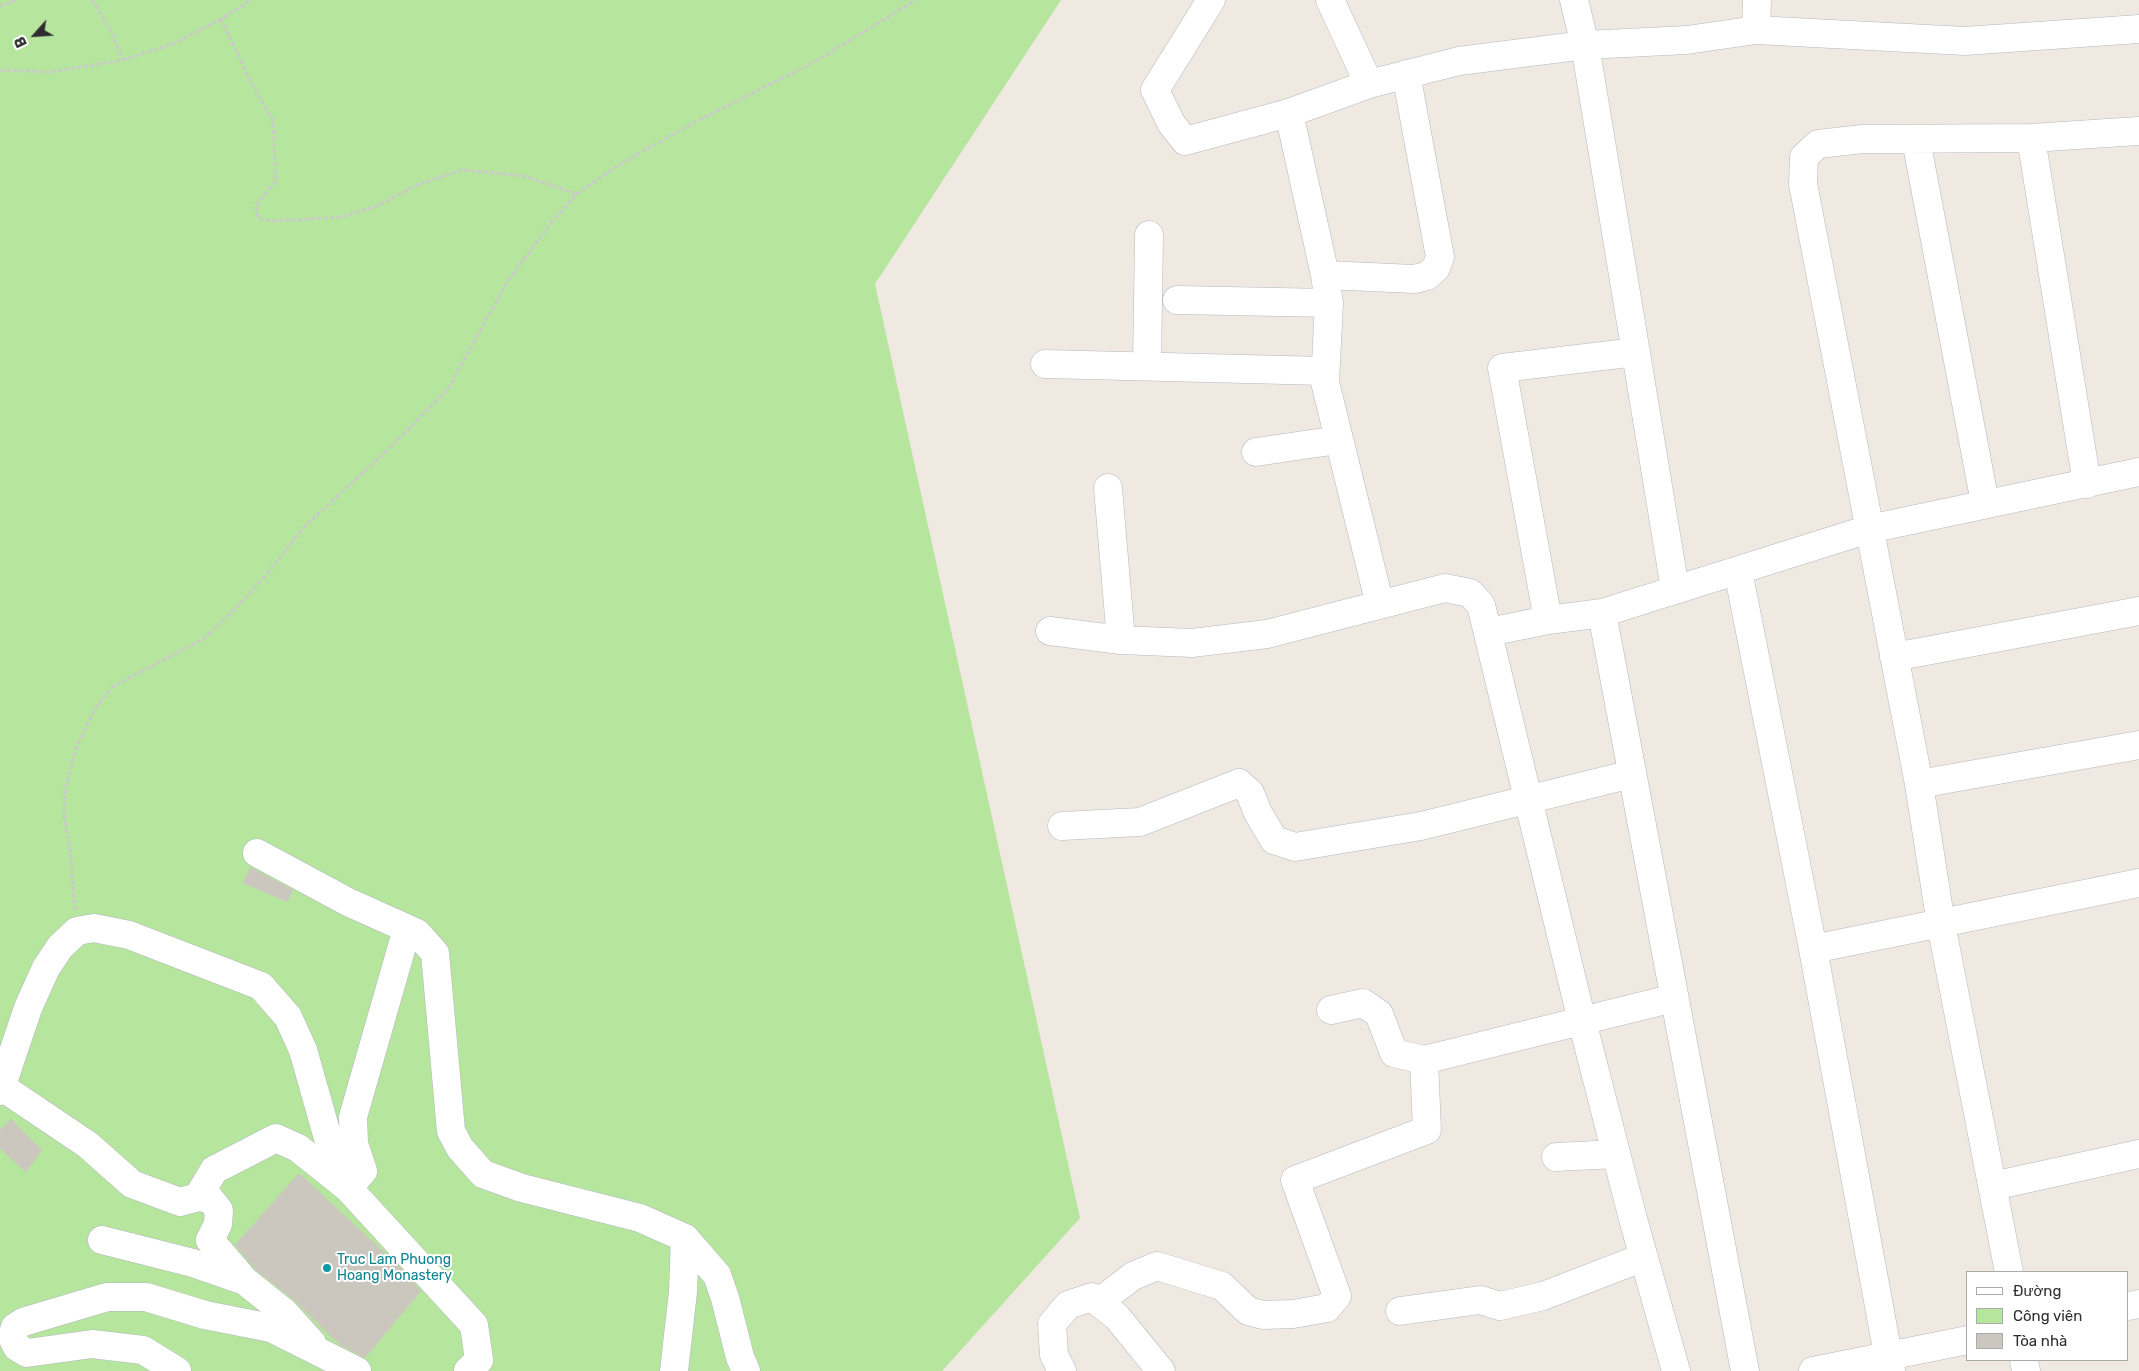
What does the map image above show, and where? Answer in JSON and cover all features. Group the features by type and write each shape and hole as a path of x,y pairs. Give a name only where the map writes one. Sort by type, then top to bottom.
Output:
{"street":[{"path":"1210,0 1155,90 1171,123 1185,141 1289,113 1369,84 1459,60 1585,46 1688,40 1756,30 1965,41 2139,29"},
{"path":"1330,0 1369,84"},
{"path":"1574,0 1585,46 1675,589"},
{"path":"1756,30 1757,0"},
{"path":"1325,275 1414,279 1427,276 1436,268 1440,257 1406,74"},
{"path":"1289,113 1325,275 1329,303 1325,382 1380,605"},
{"path":"2009,1271 1941,924 1919,784 1828,306 1802,184 1804,157 1818,144 1864,139 2031,138 2139,131"},
{"path":"2031,138 2087,484"},
{"path":"1916,140 1984,503"},
{"path":"1147,366 1149,235"},
{"path":"1177,300 1329,303"},
{"path":"1548,620 1502,368 1636,352"},
{"path":"1045,364 1325,371"},
{"path":"1256,452 1338,440"},
{"path":"1489,632 1548,620 1602,613 1869,529 1984,503 2087,484 2139,472"},
{"path":"1108,488 1121,640"},
{"path":"1738,571 1812,949 1889,1364"},
{"path":"1050,631 1121,640 1192,643 1267,634 1445,588 1470,593 1481,605 1582,1021 1616,1154 1676,1371"},
{"path":"1894,657 2139,611"},
{"path":"1602,613 1745,1371"},
{"path":"1919,784 2139,745"},
{"path":"1062,826 1140,822 1239,783 1250,793 1258,813 1274,840 1295,847 1421,826 1632,774"},
{"path":"257,853 348,902 416,933 435,952 452,1131 460,1148 483,1174 522,1188 640,1218 686,1238 717,1275 740,1357 746,1371"},
{"path":"1812,949 2139,883"},
{"path":"318,1350 285,1313 245,1281 210,1240 218,1224 219,1210 210,1199 198,1197 180,1202 132,1184 88,1145 1,1089 28,1008 46,968 60,947 77,931 94,928 129,935 261,986 288,1017 299,1042 335,1163 348,1188"},
{"path":"348,1188 363,1171 354,1144 353,1118 407,929"},
{"path":"1331,1010 1363,1003 1379,1014 1394,1054 1424,1060 1674,998"},
{"path":"1099,1302 1133,1276 1157,1266 1222,1286 1248,1311 1256,1313 1293,1314 1327,1308 1336,1296 1295,1180 1427,1130 1424,1060"},
{"path":"198,1197 214,1170 276,1138 298,1148 348,1188 474,1325 479,1360 468,1371"},
{"path":"1556,1157 1616,1154"},
{"path":"1993,1186 2139,1154"},
{"path":"674,1371 683,1292 686,1238"},
{"path":"102,1240 193,1263 245,1281"},
{"path":"1400,1311 1480,1300 1500,1306 1543,1296 1644,1257"},
{"path":"177,1371 143,1350 92,1344 27,1353 17,1347 12,1337 15,1327 23,1322 107,1296 146,1297 205,1315 271,1328 357,1371"},
{"path":"1062,1371 1054,1355 1052,1324 1068,1305 1092,1297 1117,1317 1161,1371"},
{"path":"1813,1371 1889,1364 1966,1341"}],"path":[{"path":"0,6 17,0"},
{"path":"92,0 110,29 123,60"},
{"path":"0,70 50,72 123,60 174,43 221,19 252,0"},
{"path":"77,931 70,852 64,813 64,790 77,746 96,707 112,687 203,639 243,600 302,529 396,442 447,390 508,281 553,220 577,194 620,164 695,122 814,62 916,0"},
{"path":"221,19 250,80 273,121 276,181 256,206 259,219 273,221 340,216 377,206 417,185 462,170 524,176 577,194"}],"green space":[{"path":"0,0 1061,0 875,284 1080,1218 942,1371 0,1371"}],"building":[{"path":"250,867 293,890 287,902 243,883"},
{"path":"11,1119 42,1150 26,1172 0,1149 0,1130"},
{"name":"Truc Lam Phuong Hoang Monastery","path":"299,1173 399,1266 421,1291 365,1358 340,1345 295,1301 256,1270 235,1245"}],"place":[{"name":"Truc Lam Phuong Hoang Monastery","path":"327,1268"}]}
